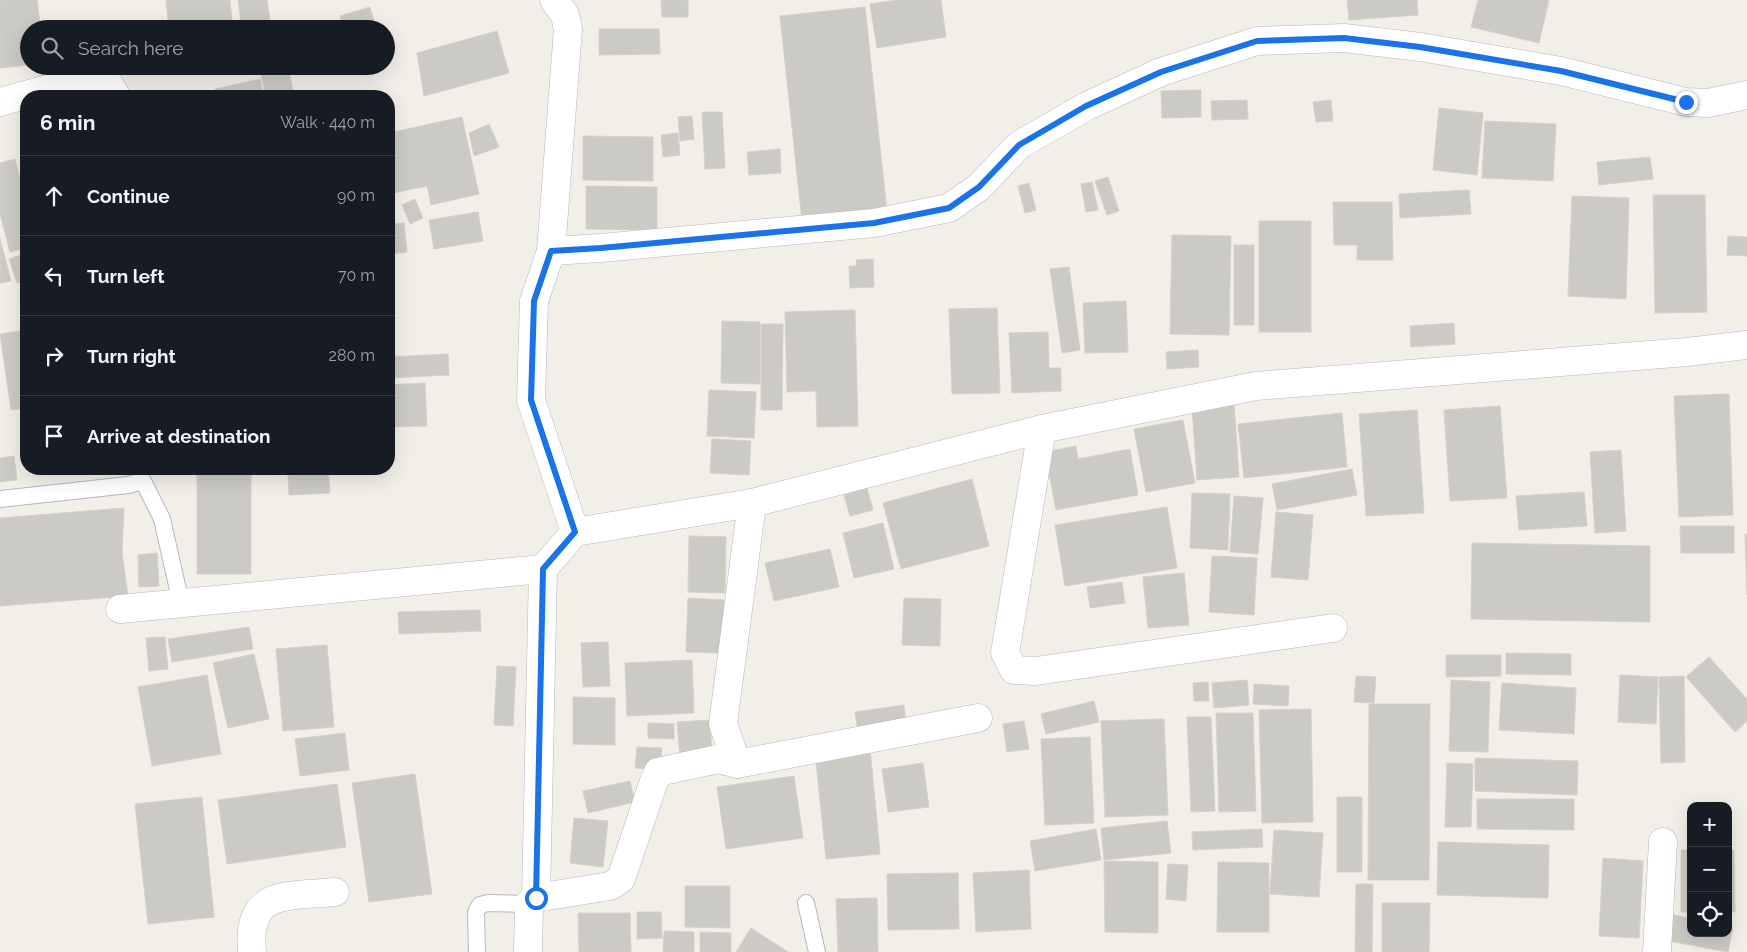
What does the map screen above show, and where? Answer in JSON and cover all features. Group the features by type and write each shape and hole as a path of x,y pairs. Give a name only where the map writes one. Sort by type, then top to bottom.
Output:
{"street":[{"path":"554,0 564,14 568,29 551,251 534,301 531,400 575,532"},
{"path":"551,251 874,223 949,208 979,187 1019,145 1086,106 1161,72 1257,41 1344,38 1420,47 1561,71 1686,102 1708,104 1747,95"},
{"path":"44,90 95,76 110,84 113,90"},
{"path":"0,102 20,97"},
{"path":"528,952 533,901 543,569 575,532 752,503 1042,430 1256,386 1747,346"},
{"path":"1042,430 1005,653 1014,670 1036,671 1333,628"},
{"path":"737,764 723,724 752,503"},
{"path":"120,609 543,569"},
{"path":"533,901 610,886 621,880 658,772 718,759 737,764 978,718"},
{"path":"1657,952 1663,842"},
{"path":"252,952 253,919 263,905 275,898 335,892"}],"lane":[{"path":"0,499 128,485 143,481 162,519 181,603"},
{"path":"477,952 476,912 480,905 533,901"},
{"path":"806,903 817,952"}],"building":[{"path":"0,0 37,0 40,20 20,20 20,66 0,68"},
{"path":"166,0 230,0 232,20 168,20"},
{"path":"238,0 267,0 270,20 241,20"},
{"path":"661,0 688,0 688,17 662,17"},
{"path":"897,0 941,0 946,37 877,48 870,4"},
{"path":"1347,0 1417,0 1418,15 1349,20"},
{"path":"1478,0 1549,0 1539,43 1471,27"},
{"path":"370,7 374,20 341,20 340,16"},
{"path":"865,7 887,212 802,221 780,16"},
{"path":"599,29 659,29 660,54 599,55"},
{"path":"497,31 509,73 424,96 417,53"},
{"path":"261,75 290,75 293,90 265,90"},
{"path":"260,79 263,90 215,90"},
{"path":"1201,90 1201,117 1162,118 1161,91"},
{"path":"1247,100 1248,119 1212,120 1211,101"},
{"path":"1331,100 1333,121 1316,122 1313,102"},
{"path":"1439,108 1483,113 1477,175 1433,170"},
{"path":"702,112 722,112 725,168 705,169"},
{"path":"692,116 694,139 680,141 678,117"},
{"path":"462,117 479,194 431,205 427,186 395,193 395,132"},
{"path":"1485,121 1556,124 1553,181 1482,178"},
{"path":"489,124 499,147 474,156 469,133"},
{"path":"678,133 680,155 663,157 661,135"},
{"path":"583,136 653,137 653,181 583,180"},
{"path":"780,149 781,173 749,175 747,152"},
{"path":"1650,157 1653,179 1599,185 1597,162"},
{"path":"15,159 20,179 20,250 10,252 0,214 0,163"},
{"path":"1108,177 1119,211 1107,215 1095,181"},
{"path":"1092,182 1098,210 1086,212 1081,184"},
{"path":"1029,183 1036,210 1025,213 1018,186"},
{"path":"586,186 657,187 657,230 586,229"},
{"path":"1469,190 1471,214 1400,218 1399,194"},
{"path":"1653,195 1705,195 1707,312 1655,313"},
{"path":"1572,196 1629,198 1626,299 1568,296"},
{"path":"415,199 423,218 410,224 402,205"},
{"path":"1333,202 1392,202 1393,260 1357,260 1357,245 1334,245"},
{"path":"478,212 483,241 434,249 429,220"},
{"path":"1259,221 1311,221 1311,332 1259,332"},
{"path":"404,223 407,252 395,253 395,224"},
{"path":"1172,235 1231,236 1229,335 1170,334"},
{"path":"1728,236 1747,237 1747,256 1727,255"},
{"path":"0,239 11,281 0,283"},
{"path":"1234,245 1254,245 1254,325 1234,325"},
{"path":"20,255 20,282 17,283 9,259"},
{"path":"873,259 874,287 850,288 849,266 857,266 856,260"},
{"path":"1069,267 1080,350 1062,353 1050,269"},
{"path":"1126,301 1128,352 1085,353 1083,303"},
{"path":"997,308 1000,393 952,394 949,309"},
{"path":"855,310 858,426 817,427 816,391 787,392 785,312"},
{"path":"722,321 760,322 760,384 721,383"},
{"path":"1454,323 1455,344 1411,347 1410,326"},
{"path":"761,324 783,324 782,410 761,410"},
{"path":"20,331 20,409 11,410 0,334"},
{"path":"1048,332 1049,368 1061,368 1061,391 1012,393 1009,333"},
{"path":"1198,350 1199,367 1167,369 1166,352"},
{"path":"448,354 449,375 395,378 395,357"},
{"path":"425,383 427,426 395,427 395,385"},
{"path":"709,390 756,392 754,438 707,436"},
{"path":"1729,394 1733,515 1679,517 1674,396"},
{"path":"1234,404 1239,477 1197,480 1192,407"},
{"path":"1500,406 1507,498 1450,501 1444,410"},
{"path":"1417,410 1424,513 1366,516 1359,414"},
{"path":"1342,413 1347,467 1244,478 1238,424"},
{"path":"1183,420 1195,483 1146,492 1134,429"},
{"path":"712,439 751,441 749,475 710,473"},
{"path":"1076,446 1078,459 1130,449 1138,495 1056,510 1045,452"},
{"path":"1621,450 1626,531 1595,533 1590,452"},
{"path":"14,456 17,480 0,482 0,458"},
{"path":"1352,469 1357,495 1277,510 1272,484"},
{"path":"197,475 251,475 251,574 197,574"},
{"path":"288,475 328,475 330,493 289,495"},
{"path":"972,479 989,546 901,569 883,503"},
{"path":"867,488 873,510 850,516 844,495"},
{"path":"1584,492 1587,526 1519,530 1516,496"},
{"path":"1192,493 1230,494 1228,550 1190,548"},
{"path":"1234,496 1263,498 1258,554 1230,552"},
{"path":"1167,507 1177,568 1065,586 1055,525"},
{"path":"124,508 122,553 128,596 0,606 0,518"},
{"path":"1276,512 1313,515 1308,580 1271,577"},
{"path":"883,523 894,569 854,578 843,533"},
{"path":"1680,526 1734,526 1734,553 1681,553"},
{"path":"1745,534 1747,534 1747,595"},
{"path":"689,536 726,537 725,593 688,592"},
{"path":"1472,543 1650,546 1650,622 1471,619"},
{"path":"830,549 839,587 774,601 765,563"},
{"path":"157,553 159,586 139,587 138,555"},
{"path":"1212,556 1257,558 1254,615 1209,612"},
{"path":"1184,573 1189,625 1148,628 1143,577"},
{"path":"1122,582 1125,603 1090,608 1087,587"},
{"path":"688,598 724,600 722,653 686,652"},
{"path":"904,598 941,599 940,646 902,645"},
{"path":"480,610 481,631 399,634 398,612"},
{"path":"249,627 253,649 172,662 168,639"},
{"path":"165,637 168,669 149,671 146,638"},
{"path":"608,642 610,686 583,687 581,643"},
{"path":"327,645 334,727 283,731 276,649"},
{"path":"1506,653 1571,654 1571,675 1506,674"},
{"path":"254,654 269,719 228,728 213,663"},
{"path":"1446,655 1501,655 1501,676 1446,677"},
{"path":"1709,657 1747,699 1747,721 1735,732 1686,677"},
{"path":"692,660 694,713 627,716 625,663"},
{"path":"497,666 516,667 513,726 494,725"},
{"path":"207,675 221,754 152,766 138,687"},
{"path":"1620,675 1658,677 1656,724 1618,722"},
{"path":"1356,676 1376,677 1374,703 1354,702"},
{"path":"1684,676 1685,762 1661,763 1659,677"},
{"path":"1247,680 1249,705 1214,708 1212,683"},
{"path":"1451,680 1490,682 1488,752 1449,751"},
{"path":"1208,682 1209,701 1194,701 1193,683"},
{"path":"1502,683 1576,688 1574,734 1499,730"},
{"path":"1254,684 1289,686 1288,706 1253,704"},
{"path":"573,697 615,698 615,745 573,744"},
{"path":"1094,701 1099,722 1046,734 1041,714"},
{"path":"1369,704 1430,704 1429,880 1368,880"},
{"path":"904,705 906,726 858,732 855,712"},
{"path":"1311,709 1313,822 1262,823 1259,710"},
{"path":"1216,713 1253,713 1256,811 1219,812"},
{"path":"1187,717 1211,717 1215,811 1191,812"},
{"path":"1164,719 1168,815 1105,817 1101,721"},
{"path":"710,720 712,756 680,758 677,722"},
{"path":"1024,721 1029,749 1007,752 1003,724"},
{"path":"648,723 674,724 674,739 648,738"},
{"path":"345,733 349,770 300,776 295,739"},
{"path":"1090,737 1094,823 1045,825 1041,739"},
{"path":"637,747 662,748 661,770 635,768"},
{"path":"870,747 880,854 826,859 815,752"},
{"path":"1475,758 1578,761 1577,795 1475,791"},
{"path":"923,763 929,807 888,812 882,769"},
{"path":"1447,763 1473,764 1471,827 1445,827"},
{"path":"415,774 432,894 369,902 352,783"},
{"path":"794,776 803,838 726,849 717,787"},
{"path":"630,781 635,802 588,813 583,791"},
{"path":"337,784 346,847 227,864 218,800"},
{"path":"202,797 214,917 148,924 135,804"},
{"path":"1337,797 1362,797 1362,872 1337,872"},
{"path":"1477,799 1574,799 1574,830 1477,829"},
{"path":"574,818 608,821 603,867 570,863"},
{"path":"1167,821 1171,853 1104,860 1101,828"},
{"path":"1096,829 1101,860 1035,871 1030,841"},
{"path":"1262,829 1263,847 1193,850 1192,832"},
{"path":"1274,830 1323,833 1319,897 1270,894"},
{"path":"1438,842 1549,845 1548,898 1437,895"},
{"path":"1681,850 1687,850 1687,912 1681,912"},
{"path":"1732,850 1734,850 1735,912 1732,912"},
{"path":"1603,858 1643,861 1639,938 1599,936"},
{"path":"1104,861 1158,862 1158,933 1105,932"},
{"path":"1218,862 1269,863 1269,932 1217,932"},
{"path":"1168,864 1188,865 1186,901 1166,899"},
{"path":"1029,870 1031,929 976,932 973,873"},
{"path":"958,873 959,929 888,930 887,874"},
{"path":"1356,884 1373,884 1372,952 1355,952"},
{"path":"685,886 730,886 730,928 685,927"},
{"path":"877,898 878,952 838,952 836,899"},
{"path":"1382,903 1430,903 1429,952 1382,952"},
{"path":"637,912 661,912 662,938 637,939"},
{"path":"578,913 630,913 631,952 579,952"},
{"path":"1669,914 1687,917 1687,937 1731,937 1728,952 1664,940"},
{"path":"751,928 788,952 736,952"},
{"path":"664,931 694,932 694,952 663,952"},
{"path":"700,932 731,933 731,952 700,952"}],"route":[{"path":"536,898 543,569 575,532 531,400 534,301 551,251 874,223 949,208 979,187 1019,145 1086,106 1161,72 1257,41 1344,38 1420,47 1561,71 1686,102"}]}
